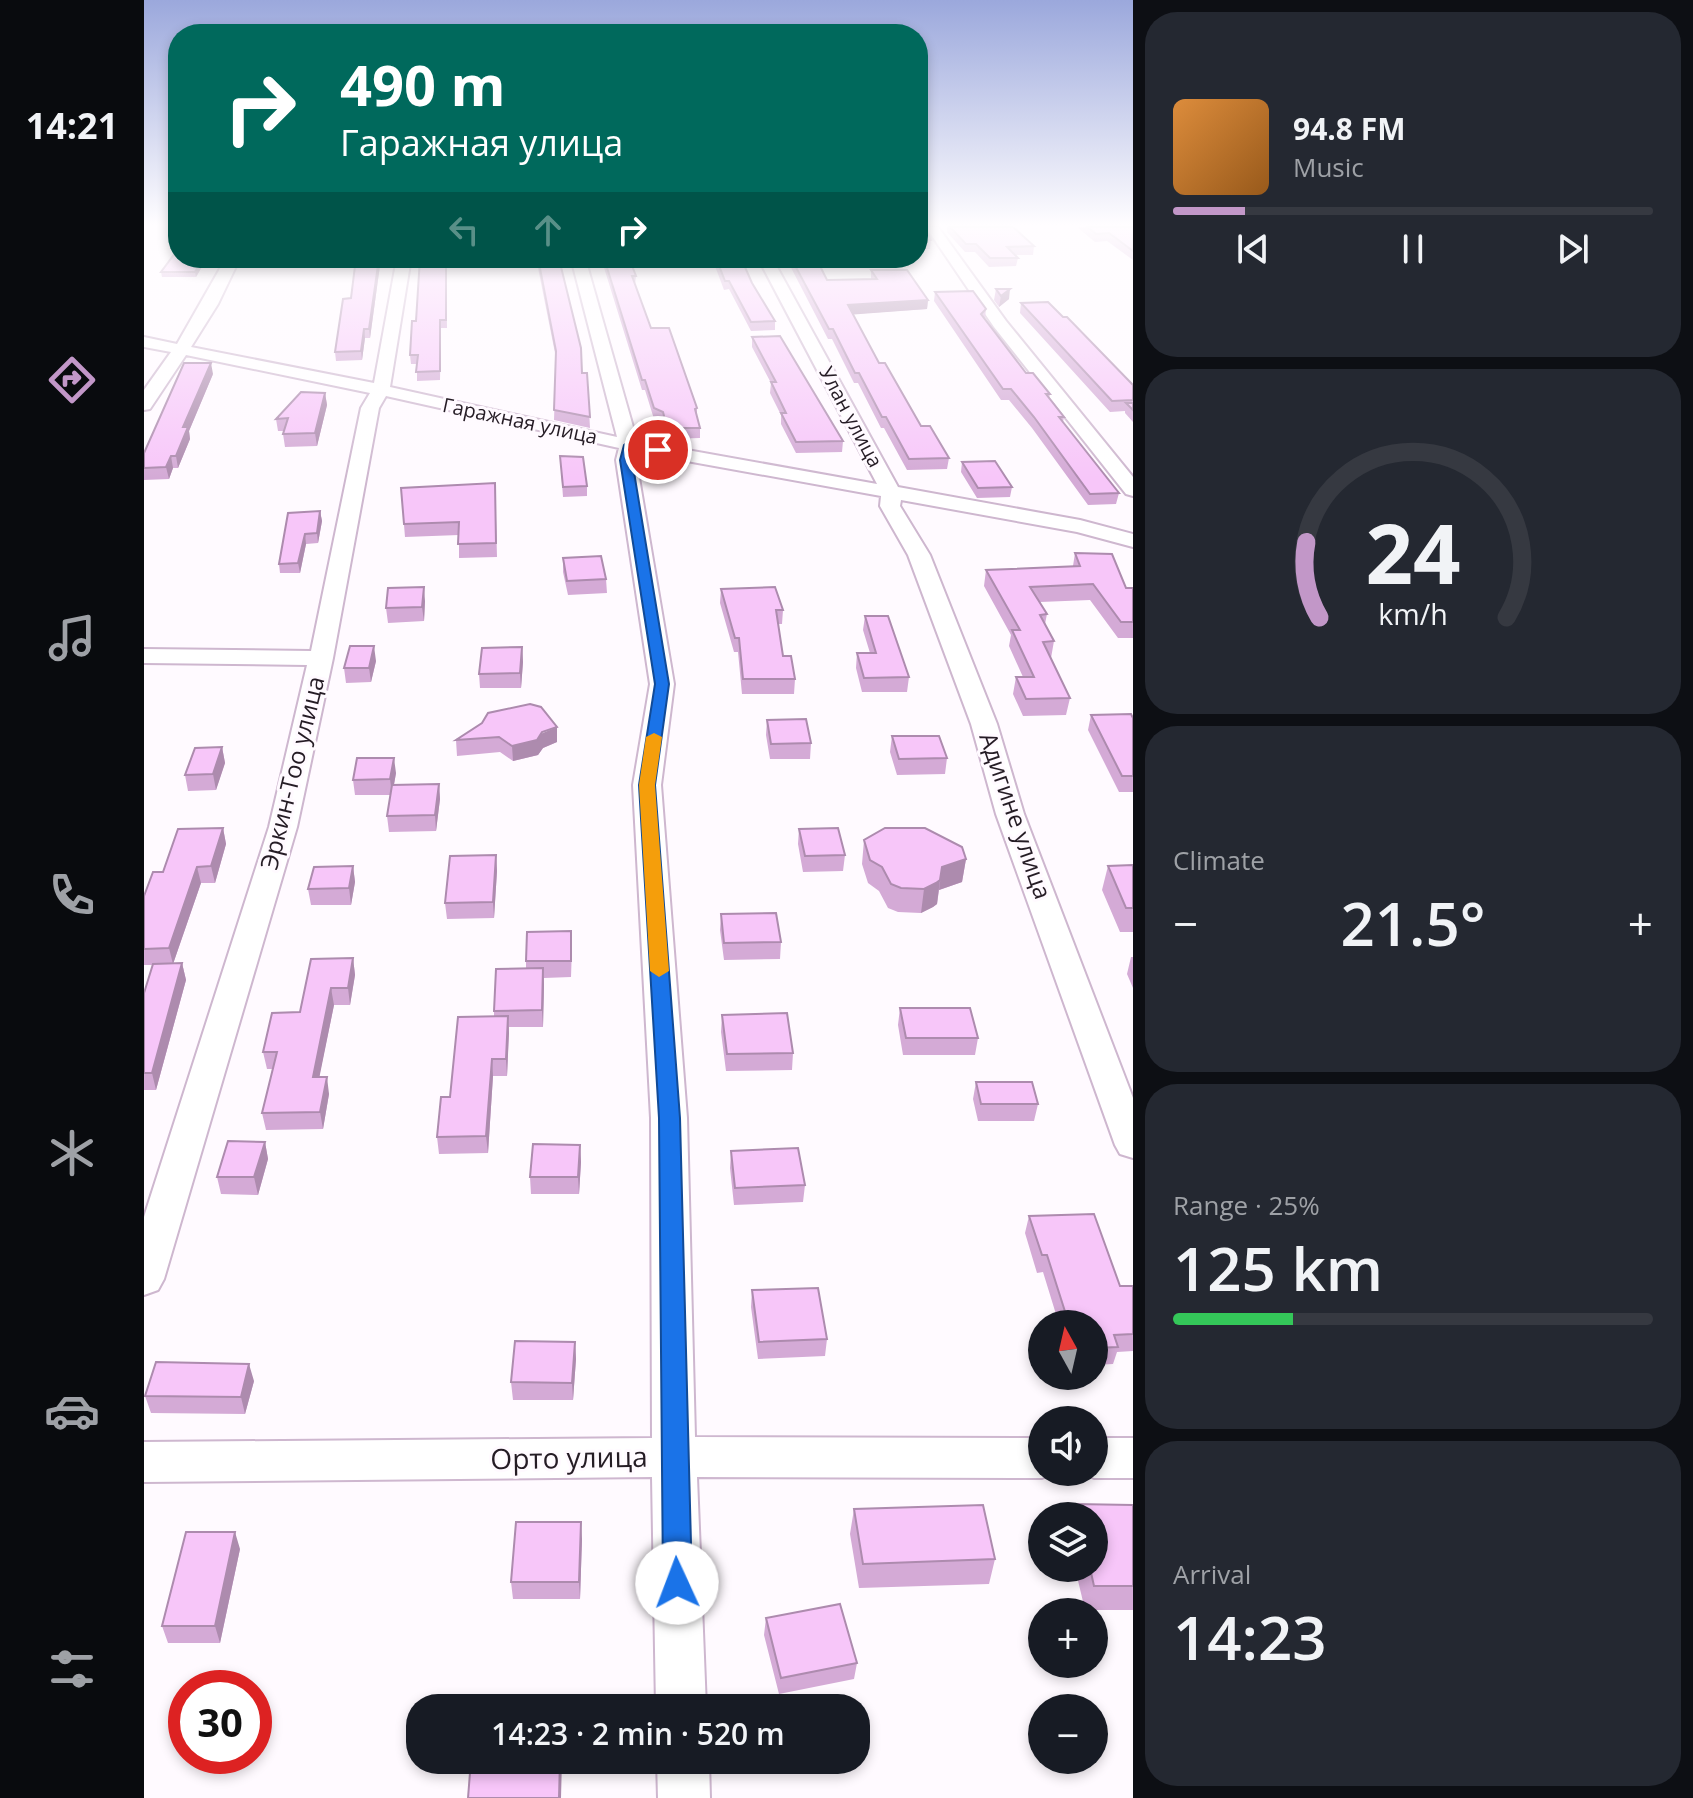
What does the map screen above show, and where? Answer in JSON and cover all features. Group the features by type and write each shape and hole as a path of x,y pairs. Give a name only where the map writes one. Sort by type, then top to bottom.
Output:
{"street":[{"path":"144,405 155,383 182,349 205,311"},
{"name":"Эркин-Тоо улица","path":"144,1279 283,827 321,658 370,408 381,390 395,311"},
{"path":"592,311 629,445 626,460 662,684 647,785 669,1118 681,1694"},
{"name":"Улан улица","path":"793,311 891,492"},
{"path":"991,311 1133,490"},
{"name":"Гаражная улица","path":"144,342 629,445 1080,526 1133,541"},
{"name":"Адигине улица","path":"891,492 890,506 919,555 984,724 1010,814 1133,1145"},
{"path":"144,656 321,658"},
{"name":"Орто улица","path":"144,1462 674,1457 1028,1458"},
{"path":"1108,1458 1133,1458"},
{"path":"683,1774 684,1798"}],"building":[{"path":"341,311 372,311 369,329 364,329 361,351 335,352"},
{"path":"417,311 446,311 446,320 440,320 440,371 416,372 418,355 410,355 412,321 416,321"},
{"path":"548,311 572,311 581,348 582,373 587,373 590,417 554,410 556,351"},
{"path":"620,311 645,311 651,328 669,328 697,408 700,428 667,428 663,412 654,408 645,380 642,380"},
{"path":"745,311 769,311 775,321 751,322"},
{"path":"819,311 851,311 879,363 885,363 921,426 930,426 949,458 909,459 859,373 855,373 833,329 829,329"},
{"path":"948,311 984,311 981,314 1026,373 1033,373 1050,394 1046,394 1064,417 1059,417 1119,493 1090,494 1011,389 1003,389"},
{"path":"1028,311 1057,311 1067,317 1133,385 1133,400 1112,401"},
{"path":"780,336 843,441 796,442 781,413 786,413 771,382 776,382 752,337"},
{"path":"184,363 211,363 183,427 188,427 176,456 171,456 166,467 144,468 144,453"},
{"path":"301,392 325,393 315,433 283,434 288,418 276,419"},
{"path":"560,456 583,457 587,486 563,487"},
{"path":"995,461 1012,487 978,488 962,462"},
{"path":"495,483 496,543 458,544 459,522 404,524 401,488"},
{"path":"320,511 317,533 305,534 298,563 279,564 288,513"},
{"path":"1075,553 1112,554 1126,588 1133,588 1133,622 1121,622 1093,584 1030,587 1047,614 1040,615 1054,641 1043,642 1070,698 1026,699 1016,677 1034,677 1012,630 1020,630 986,570 1080,566"},
{"path":"601,556 606,579 567,581 563,558"},
{"path":"424,587 422,607 386,608 388,588"},
{"path":"775,587 783,610 776,610 783,656 791,656 795,679 743,679 739,638 735,638 721,589"},
{"path":"865,616 888,616 909,677 864,678 857,653 876,653"},
{"path":"350,646 374,646 369,668 344,668"},
{"path":"522,647 520,673 479,674 482,648"},
{"path":"530,704 541,707 557,727 542,732 537,740 512,746 499,737 456,740 482,723 488,713"},
{"path":"1131,714 1133,776 1122,776 1091,715"},
{"path":"806,719 811,743 771,744 767,720"},
{"path":"892,736 939,736 947,758 899,759"},
{"path":"222,747 213,774 185,775 195,748"},
{"path":"357,758 394,758 390,779 353,780"},
{"path":"439,784 435,815 387,816 392,785"},
{"path":"223,828 211,866 197,867 169,948 144,949 144,896 153,872 163,872 178,829"},
{"path":"838,828 845,855 805,856 799,829"},
{"path":"885,828 925,828 962,847 966,859 942,867 940,880 924,889 901,888 891,884 882,867 870,860 864,840"},
{"path":"496,855 493,902 445,903 450,856"},
{"path":"1133,865 1133,908 1126,908 1108,866"},
{"path":"353,866 349,888 308,889 314,867"},
{"path":"776,913 781,942 724,943 721,914"},
{"path":"571,931 571,961 526,961 527,932"},
{"path":"353,958 348,988 331,988 313,1077 327,1077 320,1112 262,1113 277,1052 263,1052 272,1013 300,1012 311,959"},
{"path":"182,963 152,1073 144,1073 144,993 153,964"},
{"path":"543,968 542,1010 494,1011 496,969"},
{"path":"900,1008 970,1008 978,1038 906,1038"},
{"path":"787,1013 793,1053 727,1054 722,1015"},
{"path":"508,1016 506,1059 492,1059 486,1136 437,1137 441,1097 450,1097 458,1017"},
{"path":"976,1082 1032,1082 1038,1104 981,1104"},
{"path":"228,1141 265,1142 254,1177 217,1177"},
{"path":"533,1144 580,1145 578,1177 530,1177"},
{"path":"798,1148 805,1185 735,1188 731,1151"},
{"path":"1094,1214 1120,1286 1133,1286 1133,1334 1114,1335 1118,1347 1108,1347 1108,1310 1065,1310 1047,1255 1042,1255 1029,1216"},
{"path":"818,1288 827,1339 759,1342 752,1290"},
{"path":"515,1341 575,1342 572,1383 511,1382"},
{"path":"156,1362 249,1364 241,1397 145,1396"},
{"path":"983,1505 995,1559 863,1564 854,1509"},
{"path":"1108,1505 1133,1505 1133,1586 1094,1586 1093,1582 1108,1582"},
{"path":"516,1522 581,1522 579,1582 511,1582"},
{"path":"186,1532 235,1532 215,1626 162,1626"},
{"path":"840,1604 857,1663 781,1678 766,1618"},
{"path":"470,1774 560,1774 559,1798 468,1798"}],"slow traffic":[{"path":"654,737 647,785 659,971"}],"route":[{"path":"658,450 629,445 626,460 662,684 647,785 669,1118 677,1583"}]}
